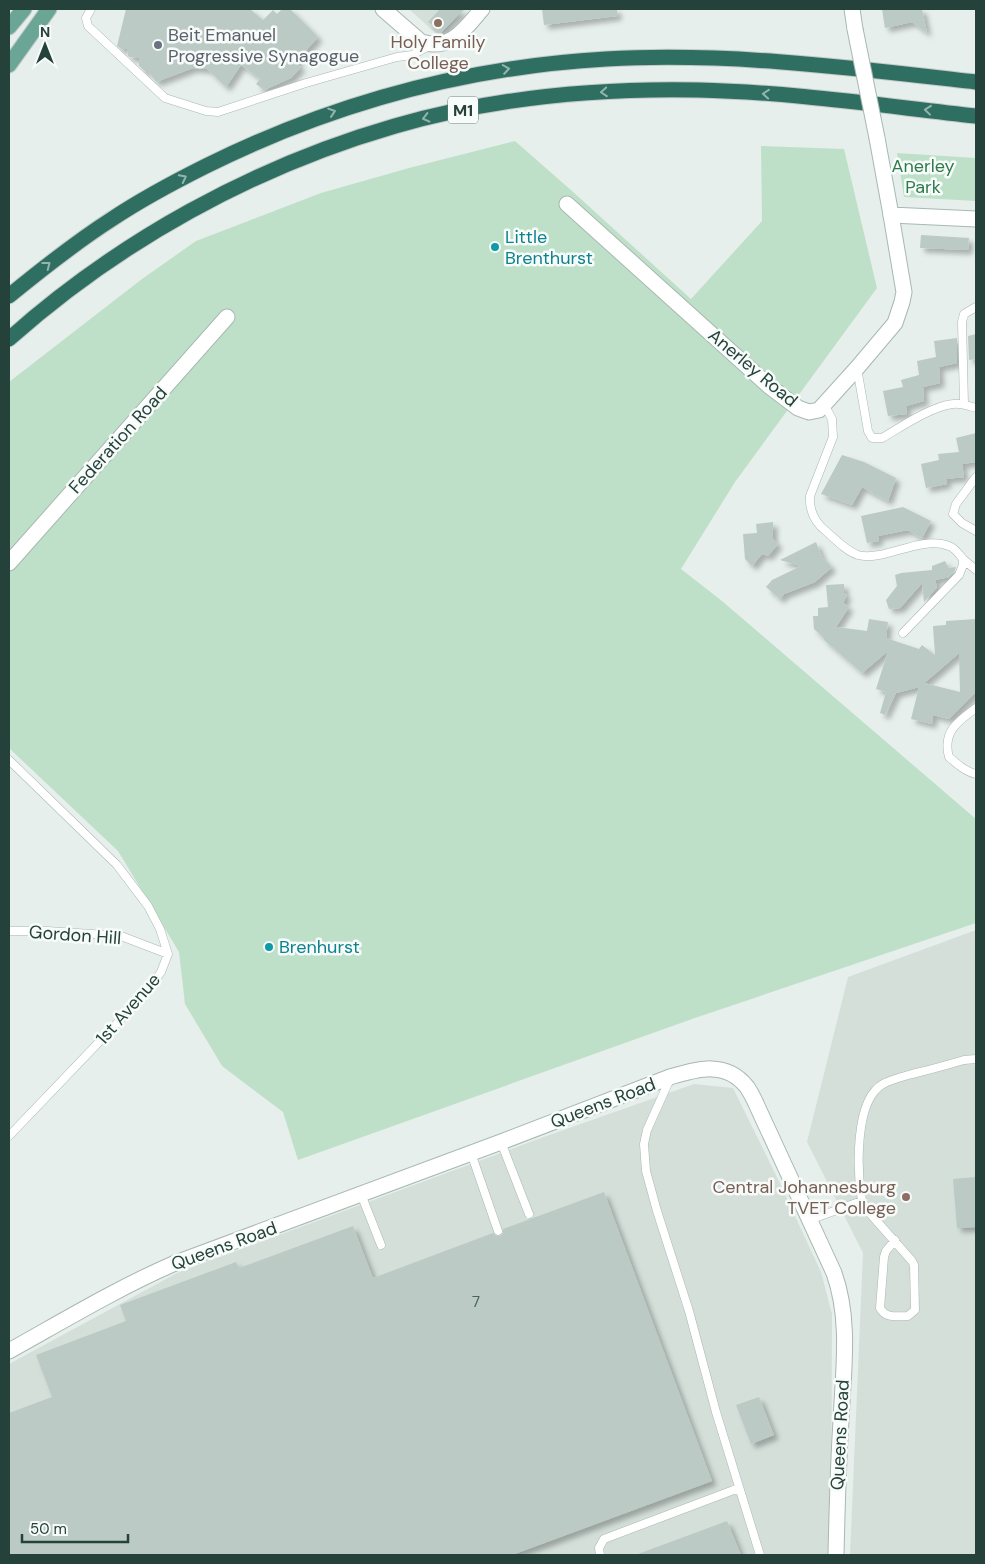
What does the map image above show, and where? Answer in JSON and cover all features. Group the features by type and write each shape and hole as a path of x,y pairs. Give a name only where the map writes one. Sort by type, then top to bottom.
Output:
{"highway":[{"name":"M1","path":"9,296 53,261 112,219 172,183 226,156 325,114 375,98 446,80 510,68 556,63 608,59 698,58 785,62 976,82"},
{"name":"M1","path":"9,339 80,281 121,253 238,187 288,164 352,140 398,125 439,115 540,97 616,92 696,90 790,96 976,116"}],"main road":[{"path":"9,27 24,9"},
{"path":"9,65 48,9"}],"street":[{"path":"383,9 421,42 433,44 446,43 460,34 482,9"},
{"name":"Anerley Road","path":"567,204 769,386 798,408 809,412 819,410 895,323 904,292 852,9"},
{"path":"891,215 976,218"},
{"name":"Federation Road","path":"9,563 227,317"},
{"name":"Queens Road","path":"9,1352 137,1279 173,1264 471,1154 670,1077 706,1068 726,1072 740,1079 748,1088 834,1274 841,1296 843,1308 843,1368 837,1487 836,1555"}],"lane":[{"path":"91,9 86,18 88,26 165,98 206,111 218,112 306,83 412,54 433,44"},
{"path":"964,404 962,322 964,314 976,307"},
{"path":"857,368 868,431 872,438 882,438 940,407 964,404 976,408"},
{"path":"824,404 832,419 833,437 810,496 809,505 812,515 821,527 848,550 857,555 868,556 907,547 936,544 949,546 976,570"},
{"path":"976,477 956,504 954,514 962,524 976,531"},
{"path":"903,633 959,575 963,565 963,558"},
{"path":"976,708 956,724 946,742 949,757 966,770 976,774"},
{"name":"1st Avenue","path":"9,760 117,865 148,906 160,929 168,954 161,972 146,993 9,1136"},
{"name":"Gordon Hill","path":"9,931 47,931 122,936 168,954"},
{"path":"894,1240 884,1257 880,1308 883,1314 888,1316 908,1316 915,1310 914,1265 910,1257 867,1210 862,1200 859,1184 861,1122 867,1101 881,1085 893,1080 964,1060 976,1059"},
{"path":"670,1077 646,1130 644,1144 646,1171 760,1555"},
{"path":"501,1142 529,1214"},
{"path":"471,1154 498,1231"},
{"path":"361,1194 381,1245"},
{"path":"809,1220 862,1200"},
{"path":"600,1555 599,1548 604,1539 739,1488"}],"shaded area":[{"name":"Holy Family College","path":"409,9 465,9 440,37"},
{"name":"Central Johannesburg TVET College","path":"976,930 976,1555 850,1555 863,1253 807,1142 848,977"},
{"path":"694,1084 733,1088 821,1272 832,1314 831,1555 9,1555 9,1364 179,1272 541,1138"}],"green space":[{"path":"515,141 691,299 762,221 761,146 844,149 877,288 735,482 681,569 722,601 976,819 976,923 692,1019 298,1160 283,1112 222,1066 185,1004 179,952 118,851 9,748 9,382 142,279 196,241 321,193"},
{"name":"Anerley Park","path":"897,153 976,158 976,201 904,197"}],"building":[{"path":"126,9 250,9 263,20 273,10 277,14 282,9 290,9 318,37 296,62 301,67 291,78 264,90 256,84 260,79 241,65 226,87 207,69 193,68 156,82 149,72 146,72 139,66 139,58 129,57 127,49 121,49 117,46"},
{"path":"440,9 464,9 441,33 428,22"},
{"path":"542,9 617,9 617,16 544,25"},
{"path":"882,9 922,9 927,33 912,22 885,28"},
{"path":"921,235 969,238 968,250 920,248"},
{"path":"976,334 976,359 969,360 968,336"},
{"path":"957,338 957,363 939,367 940,383 923,387 924,401 906,406 907,414 888,416 883,391 903,387 901,380 919,375 917,361 936,357 934,341"},
{"path":"976,433 976,462 962,464 964,477 946,479 947,484 926,488 921,464 939,460 938,454 959,452 956,438"},
{"path":"842,455 864,462 896,478 888,501 862,487 852,505 821,494"},
{"path":"903,507 931,521 922,538 908,530 878,536 879,541 867,543 861,516"},
{"path":"773,522 773,539 778,544 768,556 762,554 752,566 745,559 743,534 757,533 756,524"},
{"path":"816,542 822,557 832,567 815,582 784,594 780,599 766,587 772,580 801,566 780,560"},
{"path":"945,561 949,568 956,567 954,572 949,577 935,580 937,587 924,602 922,583 900,608 889,609 886,600 897,586 895,575 932,570 932,566"},
{"path":"844,584 844,593 847,595 843,603 849,607 836,627 867,631 869,619 888,622 886,638 919,649 922,645 935,655 933,626 946,625 946,621 976,619 976,692 949,719 933,715 932,724 911,719 919,687 896,693 885,715 880,713 886,692 876,689 888,651 862,673 823,639 814,629 813,616 818,616 818,608 828,607 826,585","holes":["959,653 960,692 924,683"]},
{"path":"976,1177 976,1227 957,1228 953,1179"},
{"path":"604,1192 712,1481 512,1555 9,1555 9,1413 52,1397 36,1355 126,1321 120,1305 236,1262 239,1268 353,1226 373,1278 493,1233 496,1236 500,1236 503,1233 503,1229"},
{"path":"759,1397 774,1435 751,1444 736,1405"},
{"path":"727,1521 741,1555 638,1555 638,1554"}],"place":[{"name":"Holy Family College","path":"438,23"},
{"name":"Beit Emanuel Progressive Synagogue","path":"158,45"},
{"name":"Little Brenthurst","path":"495,247"},
{"name":"Brenhurst","path":"269,947"},
{"name":"Central Johannesburg TVET College","path":"906,1197"}]}
